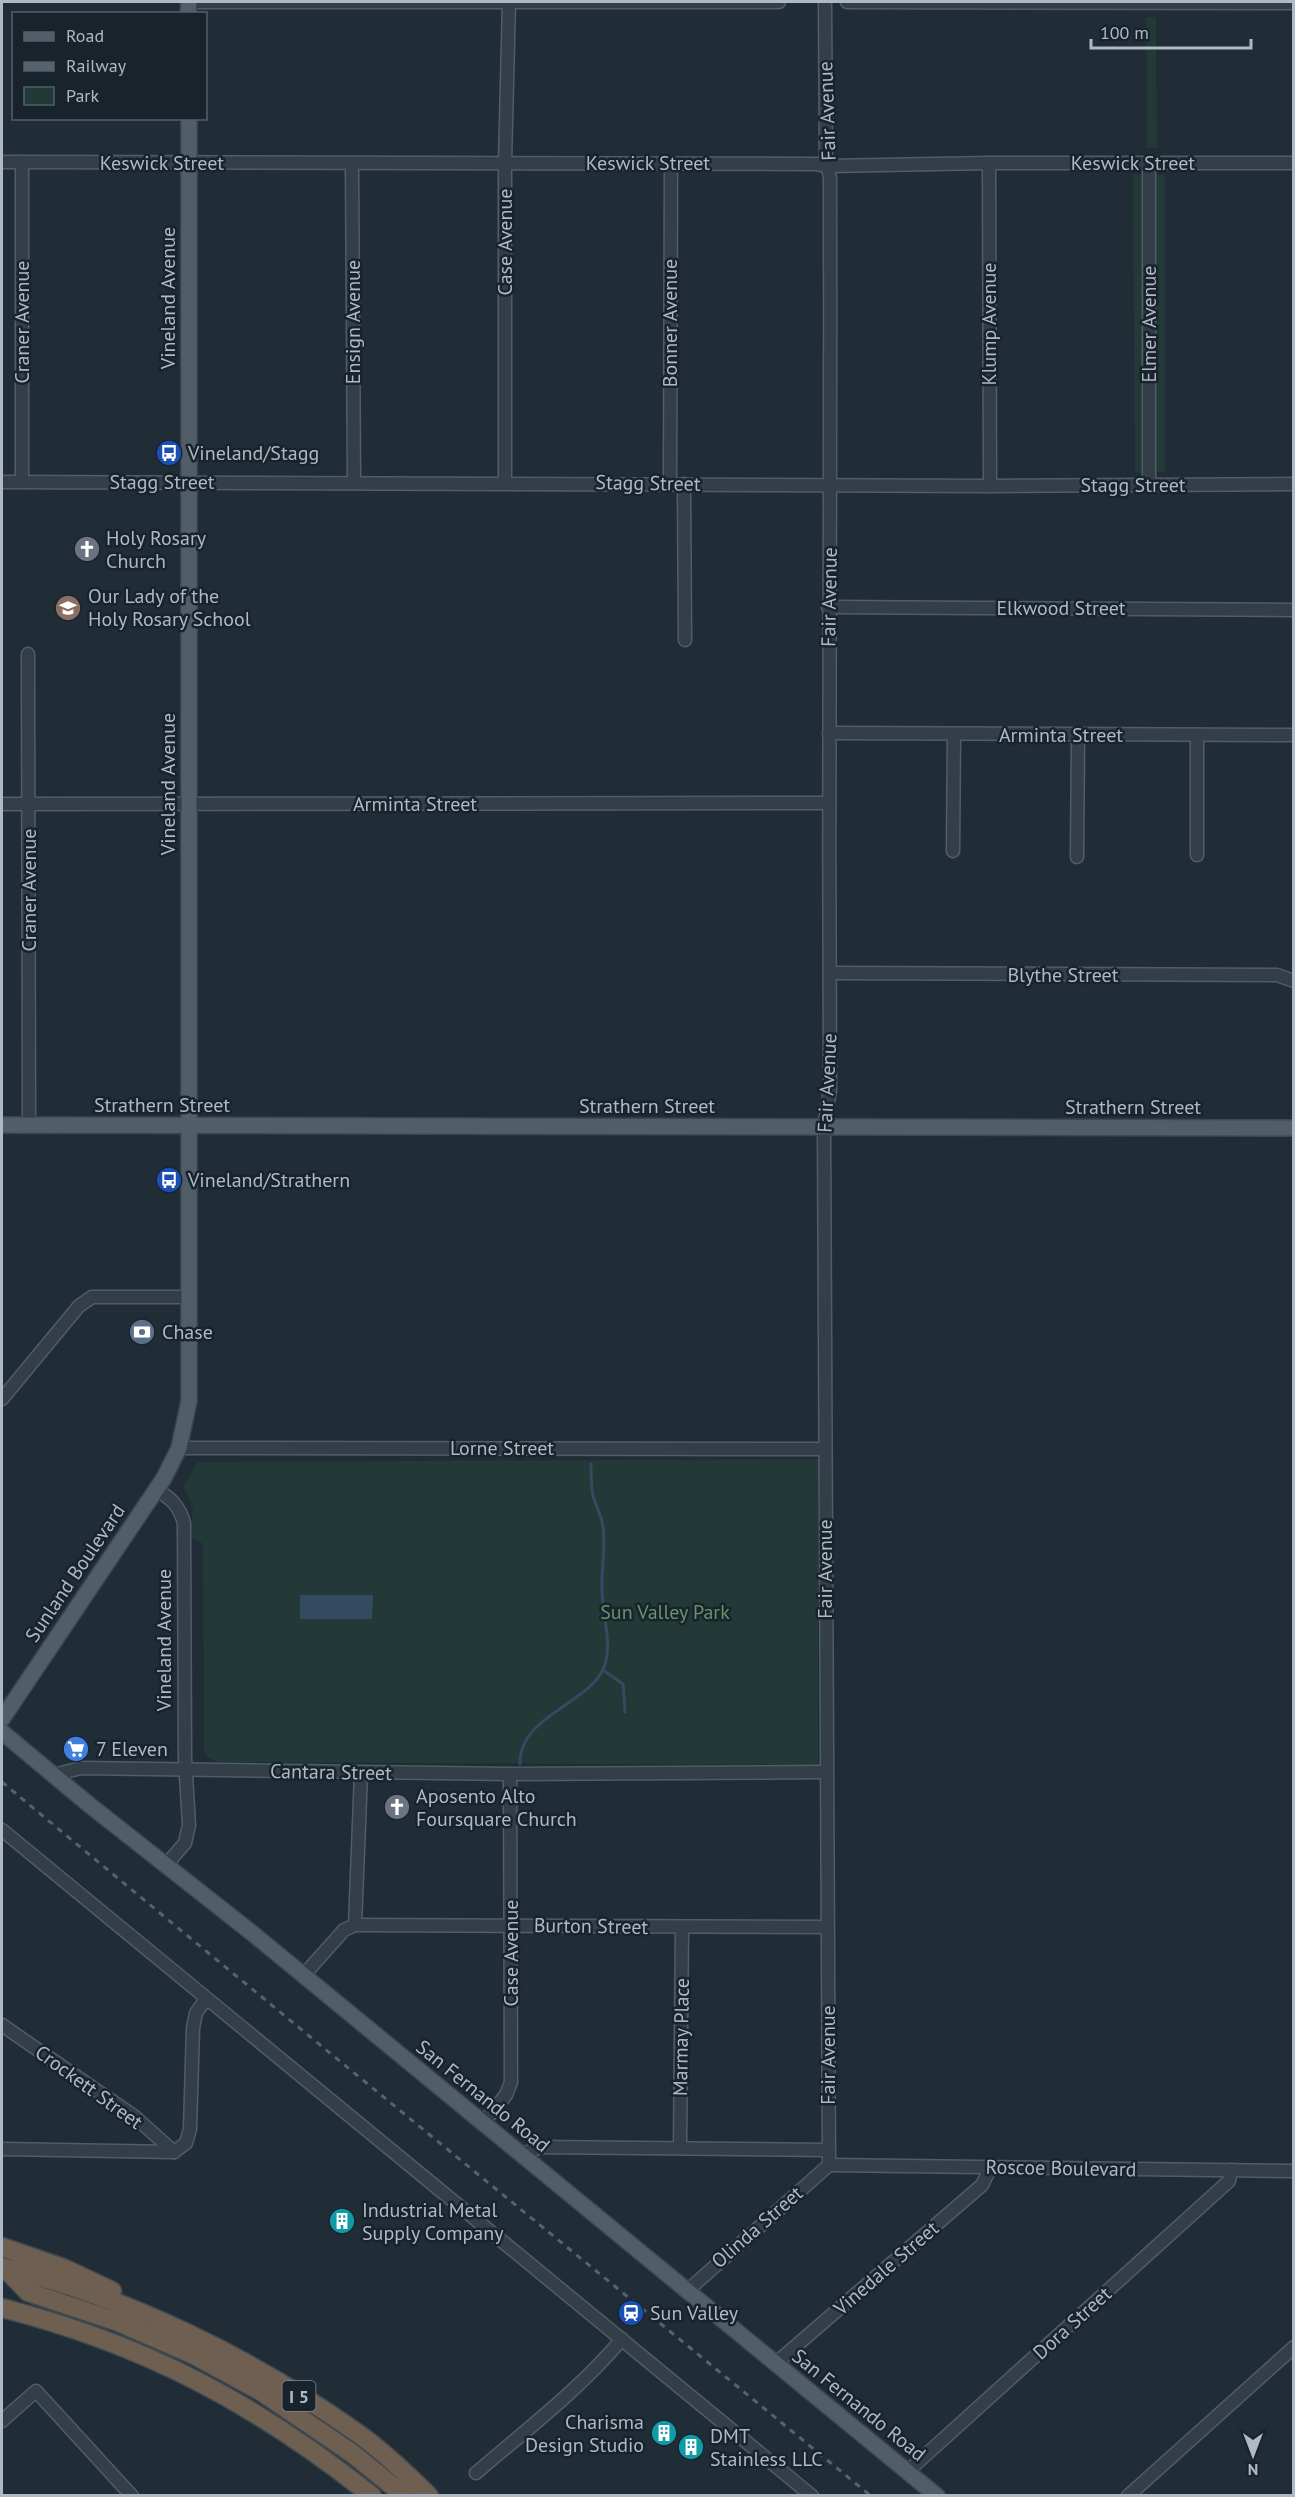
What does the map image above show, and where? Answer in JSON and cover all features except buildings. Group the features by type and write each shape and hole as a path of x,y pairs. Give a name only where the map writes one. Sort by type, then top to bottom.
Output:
{"highway":[{"path":"2,2247 63,2268 102,2285 155,2318"},
{"path":"3,2267 28,2292 118,2322 194,2355 262,2392 353,2454 405,2496"},
{"name":"I 5","path":"3,2267 95,2295 155,2318 233,2357 354,2430 394,2462 429,2496"},
{"name":"I 5","path":"2,2308 65,2325 148,2357 219,2392 297,2439 372,2496"},
{"path":"2,2316 65,2325 105,2325 191,2363 264,2402 330,2447 392,2496"}],"main road":[{"name":"Vineland Avenue","path":"179,1448 189,1401 189,120"},
{"name":"Strathern Street","path":"2,1125 1293,1128"},
{"name":"Sunland Boulevard","path":"2,1719 157,1490 179,1448"},
{"name":"San Fernando Road","path":"2,1732 483,2123 936,2496"}],"street":[{"path":"189,2 779,2"},
{"name":"Case Avenue","path":"505,482 505,163 509,2"},
{"name":"Fair Avenue","path":"825,2 830,178 831,485 828,607 830,1090 824,1128 825,1772 829,2165"},
{"path":"847,2 1293,3"},
{"name":"Keswick Street","path":"2,162 670,163 828,166 988,163 1293,163"},
{"name":"Craner Avenue","path":"22,162 22,481"},
{"name":"Ensign Avenue","path":"352,163 354,482"},
{"name":"Bonner Avenue","path":"670,163 670,484"},
{"name":"Klump Avenue","path":"988,163 990,486"},
{"name":"Elmer Avenue","path":"1149,163 1149,485"},
{"name":"Stagg Street","path":"2,482 505,482 990,486 1293,484"},
{"path":"684,484 685,640"},
{"name":"Elkwood Street","path":"828,607 1293,610"},
{"name":"Craner Avenue","path":"28,654 28,1125"},
{"name":"Arminta Street","path":"829,733 1078,736 1293,735"},
{"path":"953,851 954,734"},
{"path":"1197,735 1197,855"},
{"path":"1077,857 1078,736"},
{"name":"Arminta Street","path":"2,804 829,803"},
{"name":"Blythe Street","path":"830,974 1277,975 1293,981"},
{"path":"2,1399 79,1306 92,1297 189,1297"},
{"name":"Lorne Street","path":"179,1448 824,1449"},
{"name":"Vineland Avenue","path":"157,1490 171,1498 180,1509 184,1523 189,1833 185,1843 166,1865"},
{"name":"Cantara Street","path":"53,1774 81,1768 510,1774 825,1772"},
{"path":"303,1976 344,1930 355,1925 361,1773"},
{"name":"Case Avenue","path":"483,2123 506,2095 511,2082 510,1774"},
{"path":"2,1830 812,2496"},
{"name":"Burton Street","path":"355,1925 827,1927"},
{"name":"Marmay Place","path":"680,2148 682,1927"},
{"path":"2,2149 174,2152 186,2143 190,2129 193,2028 196,2013 206,2000"},
{"name":"Crockett Street","path":"2,2025 135,2117 174,2152"},
{"path":"521,2155 540,2147 828,2150"},
{"name":"Roscoe Boulevard","path":"829,2165 1293,2171"},
{"name":"Olinda Street","path":"687,2291 829,2165"},
{"name":"Vinedale Street","path":"775,2364 982,2185 991,2167"},
{"name":"Dora Street","path":"908,2471 1229,2181 1231,2170"},
{"path":"476,2473 607,2358 622,2339"},
{"path":"1128,2496 1293,2347"},
{"path":"2,2421 36,2391 132,2496"}],"green space":[{"path":"1146,17 1156,17 1157,148 1147,148"},
{"path":"1133,175 1165,175 1165,472 1135,472"},
{"name":"Sun Valley Park","path":"818,1459 818,1765 217,1762 207,1757 204,1749 203,1553 202,1543 190,1538 193,1508 183,1486 198,1462"}],"water":[{"path":"300,1595 373,1595 372,1619 300,1619"}],"waterway":[{"path":"520,1764 522,1748 530,1734 542,1722 585,1691 604,1667 607,1649 602,1599 604,1534 593,1496 591,1464"},
{"path":"603,1670 623,1684 625,1712"}],"railway":[{"path":"2,1782 871,2496"}],"place":[{"name":"Vineland/Stagg","path":"169,453"},
{"name":"Holy Rosary Church","path":"87,549"},
{"name":"Our Lady of the Holy Rosary School","path":"68,608"},
{"name":"Vineland/Strathern","path":"169,1180"},
{"name":"Chase","path":"142,1332"},
{"name":"7 Eleven","path":"76,1749"},
{"name":"Aposento Alto Foursquare Church","path":"397,1807"},
{"name":"Industrial Metal Supply Company","path":"342,2221"},
{"name":"Sun Valley","path":"631,2313"},
{"name":"Charisma Design Studio","path":"664,2433"},
{"name":"DMT Stainless LLC","path":"691,2447"}]}
